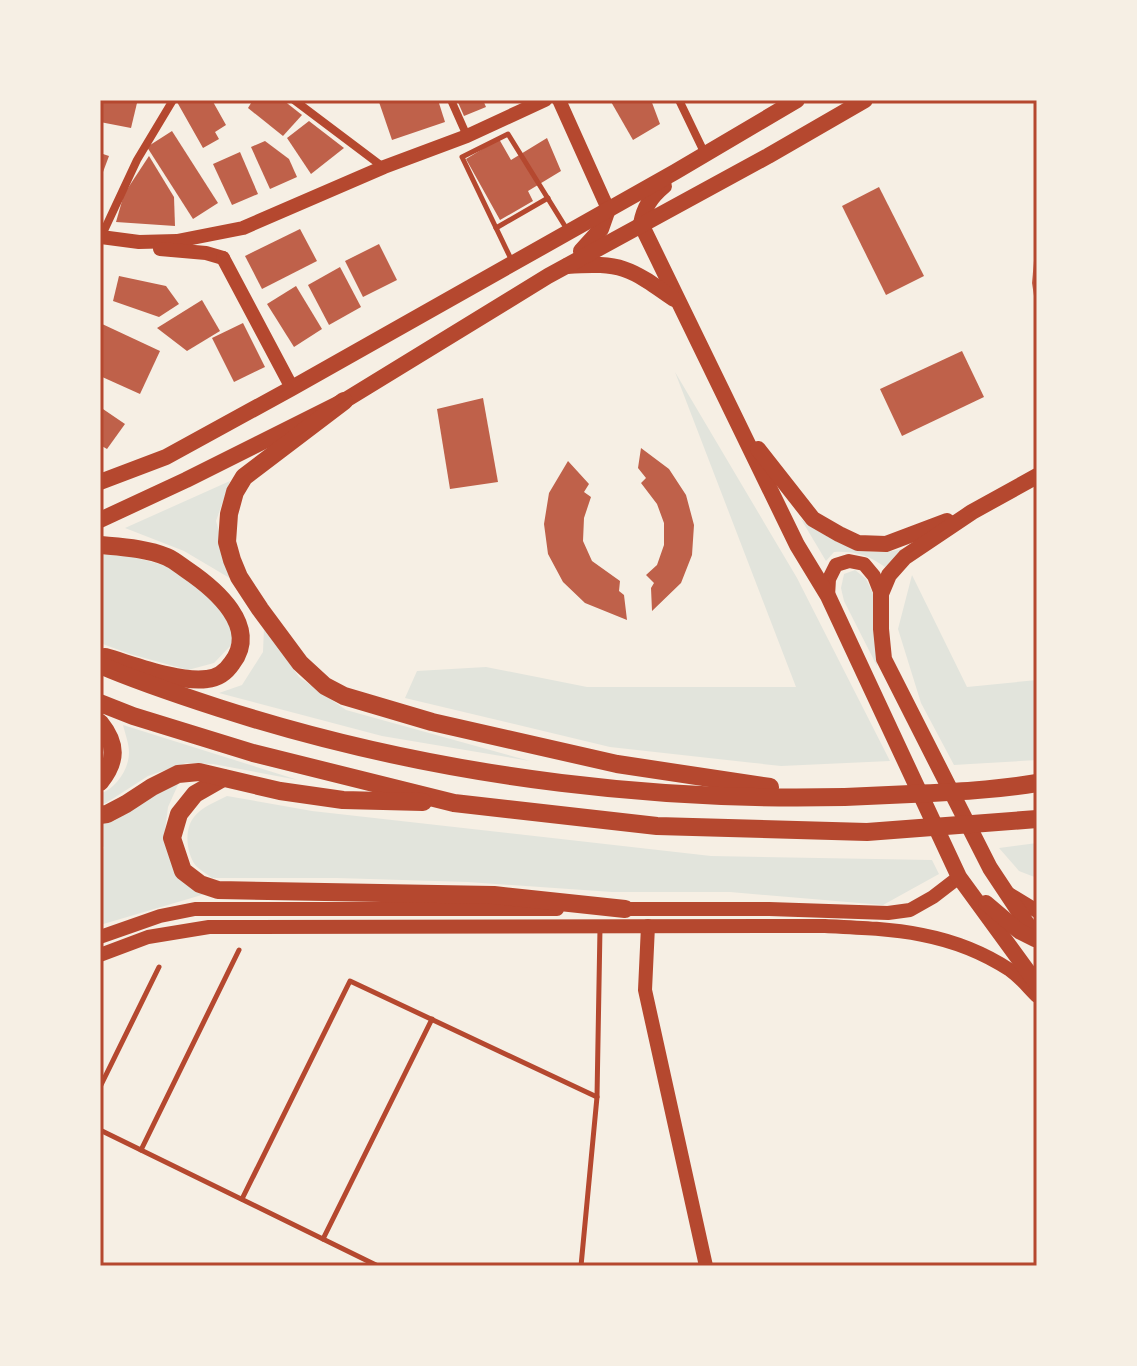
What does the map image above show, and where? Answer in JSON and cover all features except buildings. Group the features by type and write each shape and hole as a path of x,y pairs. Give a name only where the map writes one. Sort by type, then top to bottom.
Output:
{"highway":[{"path":"344,401 244,477 235,492 227,529 227,542 239,577 300,663 325,686 344,696 432,722 617,764 852,798"},
{"path":"100,545 129,547 167,557 223,600 241,630 240,650 234,661 224,673 209,679 187,679 100,656"},
{"path":"100,665 137,681 352,746 551,781 652,792 852,798 1004,789 1037,783"},
{"path":"100,703 253,753 454,803"},
{"path":"100,723 110,735 114,749 110,767 100,782"},
{"path":"100,815 178,774 199,772 280,791 343,800 454,803 657,826 867,832 1028,820"},
{"path":"223,778 195,794 179,814 172,838 183,871 200,884 218,890 494,895 625,909"}],"main road":[{"path":"100,482 166,457 292,388 797,100"},
{"path":"100,520 344,401 565,266 865,100"},
{"path":"675,172 652,195 641,224 797,545 828,596 959,877 1037,984"},
{"path":"565,266 601,229 608,209"},
{"path":"565,266 598,264 623,267 642,276 677,301"},
{"path":"735,419 813,519 858,543 886,544 972,512"},
{"path":"1037,476 972,512 905,557 889,575 881,594 884,659 990,868 1037,939"},
{"path":"959,877 1019,931 1037,939"}],"street":[{"path":"100,237 137,160 173,100"},
{"path":"294,100 384,167"},
{"path":"451,100 467,136"},
{"path":"292,388 223,258 229,238 243,228 384,167 467,136 545,100"},
{"path":"559,100 608,209"},
{"path":"679,100 705,154"},
{"path":"100,237 139,242 177,241 243,228"},
{"path":"100,237 223,258"},
{"path":"828,596 829,579 836,565 849,561 864,564 874,576 881,594"},
{"path":"100,937 160,916 195,909 769,909 888,913 910,910 959,877"},
{"path":"1009,894 1037,911"},
{"path":"648,926 645,990 706,1266"},
{"path":"100,955 148,937 209,927 825,926 896,930 933,936 969,947 1012,972 1037,996"}],"lane":[{"path":"513,263 462,157 508,134 569,232"},
{"path":"496,228 548,198"},
{"path":"1009,894 1037,904"},
{"path":"581,1266 597,1097 600,926"},
{"path":"141,1150 239,950"},
{"path":"100,1087 159,967"},
{"path":"242,1199 350,981 597,1097"},
{"path":"323,1239 432,1019"},
{"path":"100,1130 378,1266"}],"shaded area":[{"path":"675,372 797,578 890,761 781,766 610,747 405,698 417,671 486,667 587,687 796,687"},
{"path":"230,481 216,521 233,580 184,551 125,528"},
{"path":"801,519 850,547 877,552 906,548 885,567 867,557 848,552 834,552 826,561"},
{"path":"100,554 133,557 175,568 213,596 231,619 233,643 214,663 188,670 100,643"},
{"path":"855,570 866,579 875,598 877,666 844,601 841,588 844,574"},
{"path":"912,575 967,687 1037,680 1037,760 954,765 921,703 898,629"},
{"path":"264,627 299,677 346,710 530,761 382,736 219,693 242,685 263,652"},
{"path":"123,725 298,780 213,764 186,763 148,776 100,805 100,794 116,783 127,765 129,749"},
{"path":"181,778 168,807 164,838 205,894 100,925 100,862 104,847 100,845 100,824 114,821"},
{"path":"227,796 312,811 711,856 932,860 939,874 883,905 730,892 612,892 468,882 337,878 212,878 198,868 190,855 189,828 201,810"},
{"path":"1037,843 1037,878 1019,871 999,848"}]}
